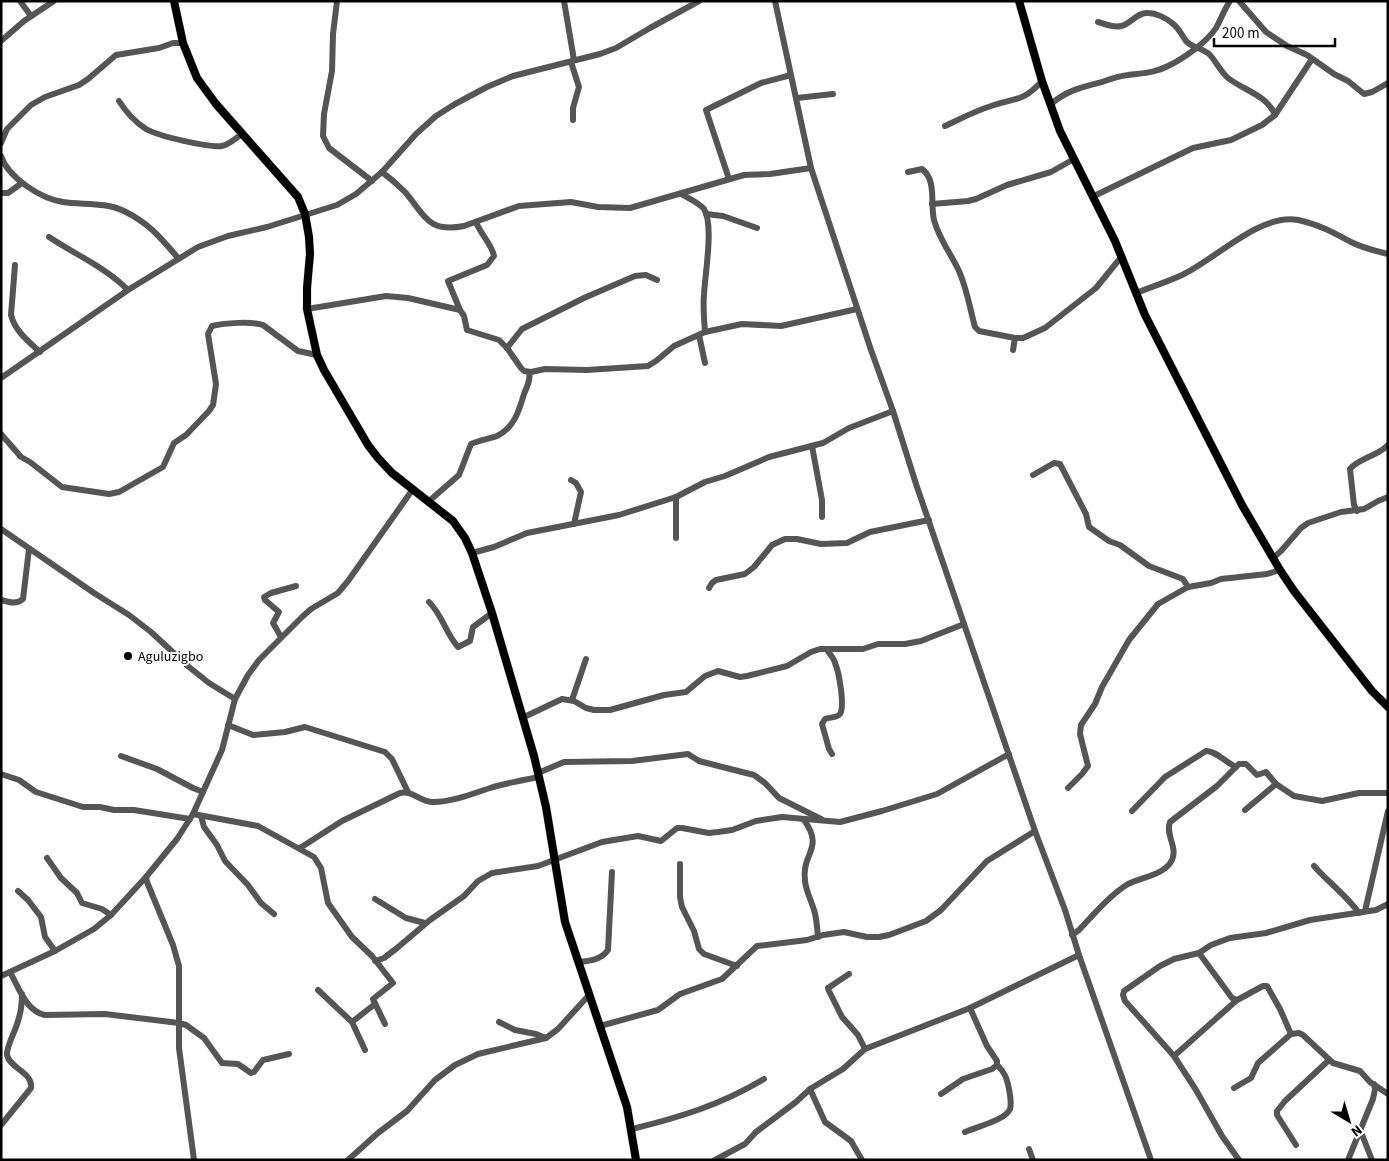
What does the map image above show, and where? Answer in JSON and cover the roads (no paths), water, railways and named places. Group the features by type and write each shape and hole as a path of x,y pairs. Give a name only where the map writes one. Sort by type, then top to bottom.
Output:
{"main road":[{"path":"174,1 183,43 196,78 242,134 298,197 305,214 310,254 307,288 308,309 317,355 324,370 368,445 378,458 392,473 453,521 465,538 472,553 492,613 539,775 565,922 627,1107 636,1160"},
{"path":"1019,1 1042,81 1060,131 1094,196 1122,256 1145,315 1242,505 1280,570 1345,657 1372,691 1388,707"}],"street":[{"path":"20,1 31,16"},
{"path":"1,42 31,16 54,1"},
{"path":"337,1 333,34 332,71 324,114 323,136 329,148 372,181"},
{"path":"564,1 579,87 573,108 574,120"},
{"path":"1,378 128,290 198,247 228,236 268,227 337,205 356,194 382,172 436,116 455,104 513,76 600,54 616,48 699,1"},
{"path":"775,1 797,98 800,125 810,168 1035,831 1151,1160"},
{"path":"1050,105 1065,94 1078,88 1124,75 1146,74 1166,68 1196,48 1213,32 1230,1"},
{"path":"1239,1 1266,32 1287,46 1307,55 1334,74 1348,81 1364,94 1372,92 1388,83"},
{"path":"1098,22 1121,26 1142,13 1153,14 1173,23 1186,41 1210,54 1223,73 1259,97 1270,106 1275,115"},
{"path":"1,143 7,129 31,105 44,97 79,85 116,55 159,48 173,43 183,43"},
{"path":"1094,196 1193,148 1241,136 1262,125 1275,115 1312,59"},
{"path":"729,179 706,110 761,83 792,75"},
{"path":"945,126 992,106 1021,98 1042,81"},
{"path":"797,98 833,94"},
{"path":"119,101 138,122 147,129 160,134 220,146 225,145 242,134"},
{"path":"1,156 9,172 22,183 61,202 105,206 123,211 152,228 178,258"},
{"path":"932,204 968,201 1007,185 1042,176 1074,159"},
{"path":"382,172 404,192 423,216 432,224 455,228 519,206 571,202 598,207 630,208 744,175 770,174 810,168"},
{"path":"908,172 922,169 926,172 931,189 936,229 960,273 976,329 1015,338 1023,338 1033,334 1057,320 1096,288 1122,256"},
{"path":"1,193 8,192 22,183"},
{"path":"681,194 698,204 706,214 708,260 702,333 705,363"},
{"path":"706,214 723,216 757,228"},
{"path":"1136,293 1182,274 1262,225 1278,220 1298,220 1310,223 1332,231 1359,246 1388,254"},
{"path":"476,222 494,256 486,265 448,281 464,316 467,330 499,340 521,368 529,372 545,369 586,370 648,366 674,346 702,333 742,324 781,326 857,308"},
{"path":"49,237 102,268 128,290"},
{"path":"15,265 11,316 13,323 40,352"},
{"path":"507,348 522,329 584,298 635,276 646,275 657,280"},
{"path":"308,309 386,296 424,300 460,310"},
{"path":"1,434 21,457 62,488 115,494 163,466 174,443 186,435 213,405 216,384 208,334 212,326 246,322 263,325 298,351 317,355"},
{"path":"1013,350 1015,338"},
{"path":"428,502 459,475 471,444 497,436 512,424 520,408 530,376 529,372"},
{"path":"472,553 528,533 619,515 676,496 705,482 725,476 761,460 823,443 849,428 893,411"},
{"path":"1357,511 1350,470 1353,466 1379,453 1388,445"},
{"path":"812,446 822,500 822,517"},
{"path":"1033,475 1054,463 1060,464 1086,514 1089,527 1109,541 1123,547 1149,566 1183,579 1188,587"},
{"path":"571,480 576,483 581,492 574,524"},
{"path":"1,976 55,951 94,929 111,915 146,877 192,817 222,750 236,699 248,675 259,660 311,609 338,593 413,489"},
{"path":"676,496 676,538"},
{"path":"1273,558 1308,523 1341,512 1357,511 1388,497"},
{"path":"709,588 716,580 745,574 754,567 772,545 785,539 797,539 821,544 847,543 870,532 929,520"},
{"path":"1,529 129,615 151,632 188,667 209,683 236,699"},
{"path":"1,600 14,603 23,599 29,549"},
{"path":"1068,788 1088,766 1080,734 1081,725 1129,640 1158,604 1188,587 1280,570"},
{"path":"281,637 273,623 279,612 264,597 271,593 296,586"},
{"path":"429,602 440,614 445,627 458,647 470,641 473,627 492,613"},
{"path":"522,718 562,699 572,700 594,710 610,710 664,695 686,692 705,676 712,673 723,672 740,677 747,676 787,666 811,652 863,649 878,644 905,644 921,641 964,624"},
{"path":"827,650 835,662 842,707 840,714 825,719 822,724 832,754"},
{"path":"572,700 586,659"},
{"path":"228,726 253,735 285,732 305,727 385,752 392,759 408,792 426,802 442,801 515,782 539,775 564,762 632,761 688,754 699,761 754,775 765,783 779,798 822,820"},
{"path":"1132,811 1166,777 1208,750 1236,767"},
{"path":"375,961 384,958 425,924 464,896 478,881 497,872 538,866 602,842 638,836 661,841 677,828 718,832 766,819 782,817 840,822 927,798 948,789 1009,754"},
{"path":"121,756 157,769 203,792"},
{"path":"1072,935 1121,889 1156,873 1170,863 1174,850 1168,829 1170,822 1217,786 1241,763 1246,764 1258,776 1266,772 1276,784 1294,796 1322,801 1359,793 1388,792"},
{"path":"1,774 19,780 36,792 83,807 134,810 192,817 201,816 258,826 314,857 323,874 328,903 343,927 393,983 373,999 385,1024"},
{"path":"1245,810 1276,784"},
{"path":"300,848 342,821 395,795 408,792"},
{"path":"1362,912 1388,811"},
{"path":"201,816 204,827 217,845 225,861 248,885 261,904 274,914"},
{"path":"804,820 813,836 812,852 804,868 804,880 815,912 818,937"},
{"path":"600,1026 658,1010 680,994 722,979 757,946 808,940 844,932 867,937 879,937 926,921 941,910 987,860 1035,831"},
{"path":"47,858 61,878 78,894 82,903 102,909 111,915"},
{"path":"680,864 680,897 699,949 704,954 737,966"},
{"path":"1314,866 1324,878 1362,912"},
{"path":"578,962 591,961 601,957 608,950 612,872"},
{"path":"146,877 178,961 179,1023 183,1081 194,1160"},
{"path":"18,890 32,904 41,917 45,937 55,951"},
{"path":"375,899 406,918 425,924"},
{"path":"1239,1160 1222,1136 1174,1056 1129,1007 1123,996 1124,991 1160,966 1174,959 1199,952 1230,938 1266,932 1310,920 1376,910 1388,904"},
{"path":"1199,952 1232,998 1237,1000"},
{"path":"719,1159 745,1144 756,1132 810,1089 843,1069 865,1049 970,1008 1079,955"},
{"path":"10,972 30,1007 36,1013 45,1016 105,1014 179,1023 186,1025 204,1038 222,1063 238,1064 251,1073 254,1072 263,1060 288,1054"},
{"path":"850,974 831,986 829,991 842,1016 858,1035 865,1049"},
{"path":"1174,1056 1237,1000 1263,986 1266,986 1280,1009 1291,1034"},
{"path":"318,990 352,1022 365,1050"},
{"path":"1,1125 31,1088 29,1078 8,1057 6,1052 18,1022 22,993"},
{"path":"348,1160 378,1133 407,1112 429,1086 455,1065 478,1054 546,1038 558,1029 589,995"},
{"path":"352,1022 375,1004"},
{"path":"965,1132 1003,1118 1010,1111 1011,1103 1004,1071 997,1065 997,1060 987,1046 970,1008"},
{"path":"499,1022 515,1030 546,1038"},
{"path":"1234,1088 1251,1078 1258,1064 1291,1034 1299,1033 1304,1035 1336,1065 1360,1071 1388,1094"},
{"path":"1296,1145 1277,1115 1277,1111 1285,1101 1329,1060"},
{"path":"941,1094 963,1079 992,1069 997,1065"},
{"path":"632,1129 709,1107 764,1078"},
{"path":"1348,1160 1373,1099 1374,1084"},
{"path":"810,1089 825,1122 851,1142 862,1160"},
{"path":"1360,1132 1372,1160"},
{"path":"1029,1149 1033,1160"}],"place":[{"name":"Aguluzigbo","path":"128,656"}]}
